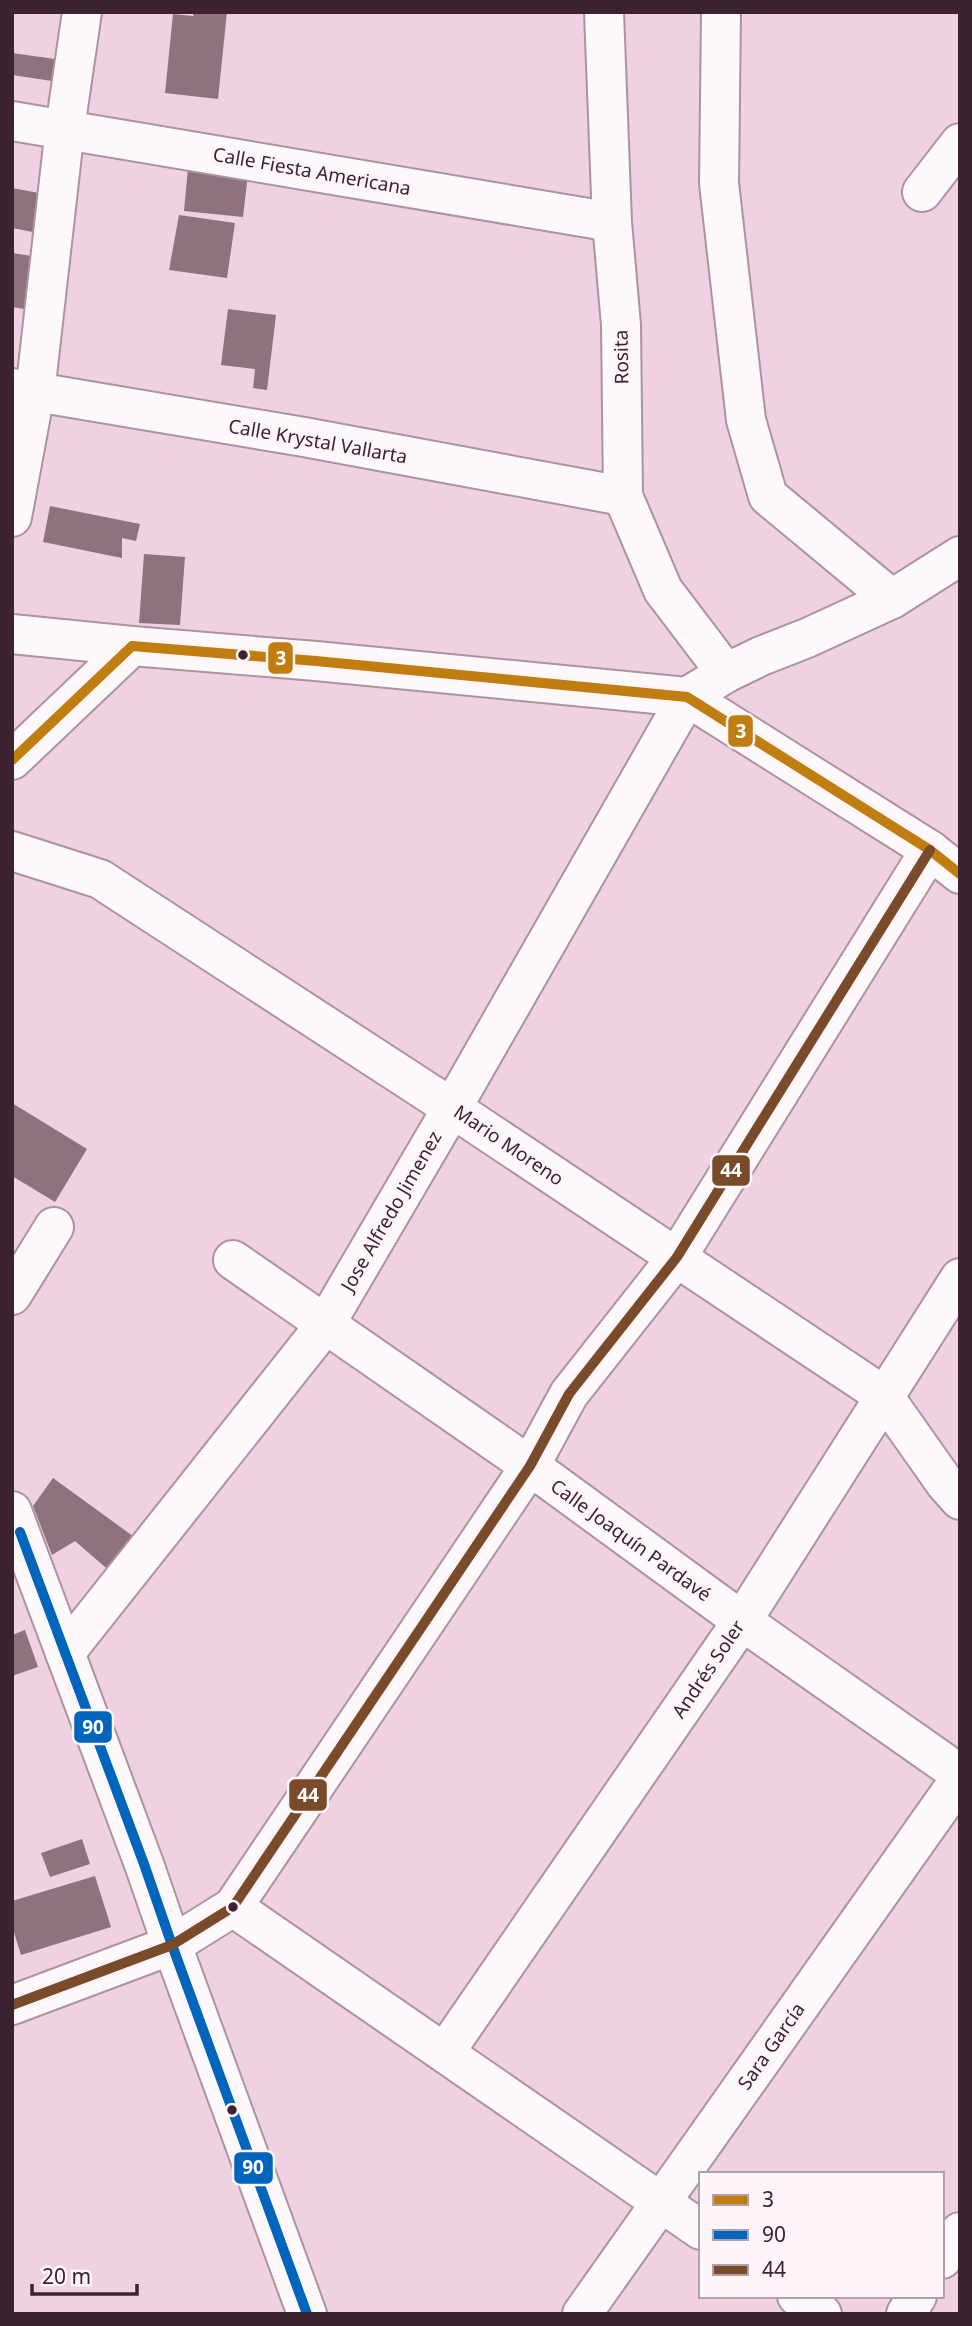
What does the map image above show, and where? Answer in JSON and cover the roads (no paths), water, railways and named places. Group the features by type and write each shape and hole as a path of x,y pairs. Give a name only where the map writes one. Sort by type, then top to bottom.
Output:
{"street":[{"path":"12,517 24,390 82,12"},
{"name":"Rosita","path":"604,12 612,222 621,326 623,496 663,590 726,673"},
{"path":"721,12 719,183 746,420 768,496 892,599"},
{"name":"Calle Fiesta Americana","path":"12,121 612,222"},
{"path":"922,192 960,144"},
{"name":"Calle Krystal Vallarta","path":"24,390 304,437 623,496"},
{"path":"687,697 726,673 892,599 960,556"},
{"path":"12,634 316,660 687,697 930,850 960,874"},
{"path":"12,760 132,646"},
{"name":"Jose Alfredo Jimenez","path":"65,1653 325,1325 687,697"},
{"path":"12,2005 172,1945 233,1907 530,1466 569,1394 677,1257 930,850"},
{"name":"Mario Moreno","path":"12,851 100,879 452,1108 883,1395 960,1500"},
{"path":"12,1295 54,1227"},
{"name":"Calle Joaquín Pardavé","path":"233,1260 530,1466 960,1776"},
{"name":"Andrés Soler","path":"445,2052 742,1621 883,1395 960,1278"},
{"path":"12,1511 140,1852 307,2314"},
{"name":"Sara García","path":"582,2314 960,1776"},
{"path":"233,1907 699,2229"},
{"path":"944,2256 960,2232"},
{"path":"800,2298 822,2314"},
{"path":"906,2314 916,2298"}]}
